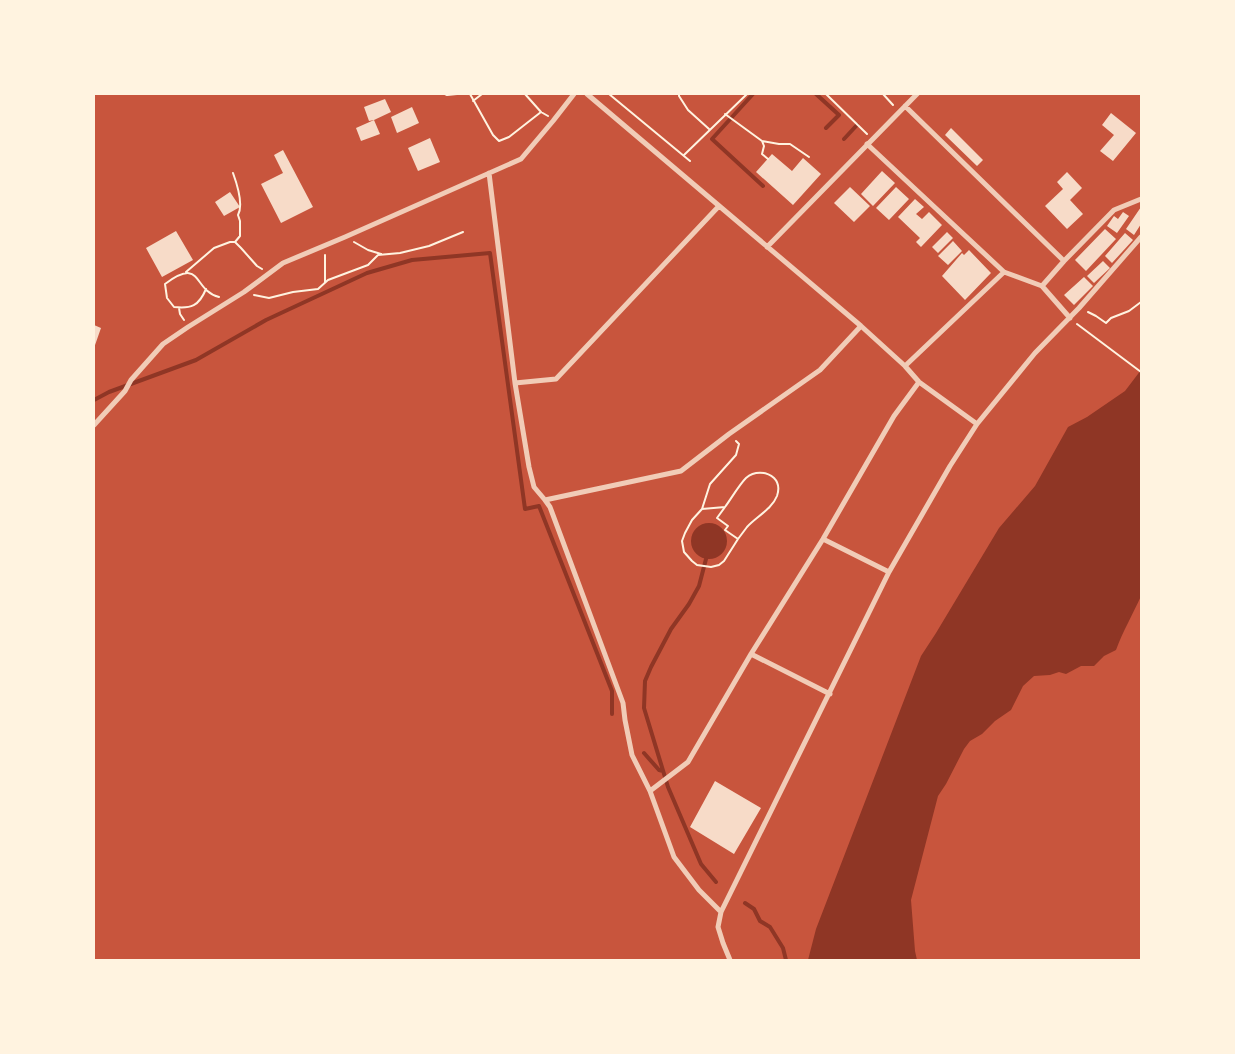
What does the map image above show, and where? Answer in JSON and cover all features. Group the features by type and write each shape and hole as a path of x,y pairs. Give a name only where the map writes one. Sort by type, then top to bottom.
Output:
{"street":[{"path":"94,425 163,344 244,292 283,263 521,159 574,94"},
{"path":"587,94 861,326 905,366 919,382 977,424"},
{"path":"767,248 917,94"},
{"path":"905,106 1064,262"},
{"path":"867,144 1004,272 1042,286 1070,318"},
{"path":"489,173 514,383 534,487 550,508 610,666 622,703 632,755 650,791 674,857 699,890 721,912"},
{"path":"1042,286 1114,210 1141,199"},
{"path":"514,383 556,379 719,206"},
{"path":"730,960 722,943 718,927 721,912 890,572 950,466 977,424 1035,353 1102,284 1141,237"},
{"path":"905,366 1004,272"},
{"path":"545,500 681,471 729,434 820,370 861,326"},
{"path":"650,791 688,762 894,416 919,382"},
{"path":"822,539 890,572"},
{"path":"752,654 830,694"}],"path":[{"path":"445,94 457,94"},
{"path":"470,94 493,135 499,141 509,137 541,112"},
{"path":"473,101 482,94"},
{"path":"526,94 541,112 553,121"},
{"path":"609,94 690,161"},
{"path":"679,94 688,110 709,129"},
{"path":"683,155 747,94"},
{"path":"826,94 873,139"},
{"path":"883,94 900,111"},
{"path":"725,114 762,141 790,144 809,157"},
{"path":"762,141 764,146 762,154 768,159"},
{"path":"206,289 203,297 195,306 184,309 174,307 167,298 165,284 185,272 214,248 235,242 240,236 238,215 240,211 239,191 233,173"},
{"path":"244,292 269,298 293,292 318,289 328,280 368,265 378,256 429,246 463,232"},
{"path":"345,237 368,250 383,255"},
{"path":"235,242 257,266 269,273"},
{"path":"324,245 325,283"},
{"path":"185,272 193,274 212,296 231,300"},
{"path":"1096,316 1106,323 1111,318 1128,311 1141,302"},
{"path":"179,308 180,314 188,327"},
{"path":"1085,330 1141,372"},
{"path":"729,434 740,444 736,455 710,484 702,509 692,520 682,542 684,552 697,566 719,566 748,526 773,503 777,496 776,480 770,475 761,473 746,478 717,518 728,526 724,530 738,539"},
{"path":"702,509 725,507"}],"shaded area":[{"path":"1141,370 1141,596 1116,650 1104,656 1094,666 1081,666 1066,674 1059,672 1050,675 1034,676 1023,686 1011,710 995,721 982,734 970,741 964,749 938,796 911,900 917,960 808,960 816,929 921,656 999,528 1035,486 1068,427 1087,417 1125,391"},
{"path":"709,523 716,524 722,528 726,534 726,548 722,554 716,558 709,559 702,558 696,554 692,548 691,541 692,534 696,528 702,524"}],"building":[{"path":"385,99 391,112 369,121 364,107"},
{"path":"412,107 419,123 397,133 391,117"},
{"path":"1111,113 1136,133 1113,161 1100,151 1114,135 1102,125"},
{"path":"374,120 380,134 361,141 356,128"},
{"path":"951,128 983,160 977,166 945,135"},
{"path":"430,138 440,162 418,171 408,148"},
{"path":"283,150 313,207 281,223 261,184 283,173 274,155"},
{"path":"772,154 792,171 803,158 821,174 793,205 756,172"},
{"path":"882,171 895,183 873,206 861,194"},
{"path":"1067,172 1082,188 1070,200 1083,214 1067,229 1045,206 1063,189 1057,182"},
{"path":"850,187 870,206 854,222 834,203"},
{"path":"896,187 909,199 889,220 876,208"},
{"path":"230,192 240,207 224,216 215,202"},
{"path":"915,199 924,207 916,214 922,219 929,212 942,225 921,247 916,242 920,238 898,217"},
{"path":"1141,207 1141,224 1134,235 1126,229"},
{"path":"1123,212 1129,216 1117,233 1107,226 1114,216 1118,219"},
{"path":"1105,229 1116,239 1086,271 1075,260"},
{"path":"176,231 193,260 162,277 146,248"},
{"path":"947,232 953,238 938,253 932,247"},
{"path":"1125,233 1133,240 1112,263 1105,256"},
{"path":"953,241 962,251 948,265 938,256"},
{"path":"969,250 991,273 965,300 942,276 962,253 964,255"},
{"path":"1103,261 1110,268 1094,283 1087,276"},
{"path":"1084,277 1093,286 1074,305 1064,295"},
{"path":"94,325 101,328 94,348"},
{"path":"715,781 761,808 734,854 690,827"}],"waterway":[{"path":"753,94 712,139 763,186"},
{"path":"816,94 839,115 826,128"},
{"path":"844,139 857,125"},
{"path":"94,400 109,392 196,360 266,320 367,273 412,260 490,253 525,509 539,506 612,691 612,714"},
{"path":"706,559 699,586 671,629 645,681 644,708 668,787 701,864 716,882"},
{"path":"644,753 659,770 663,771"},
{"path":"745,903 754,909 760,921 770,927 783,948 786,960"}]}
